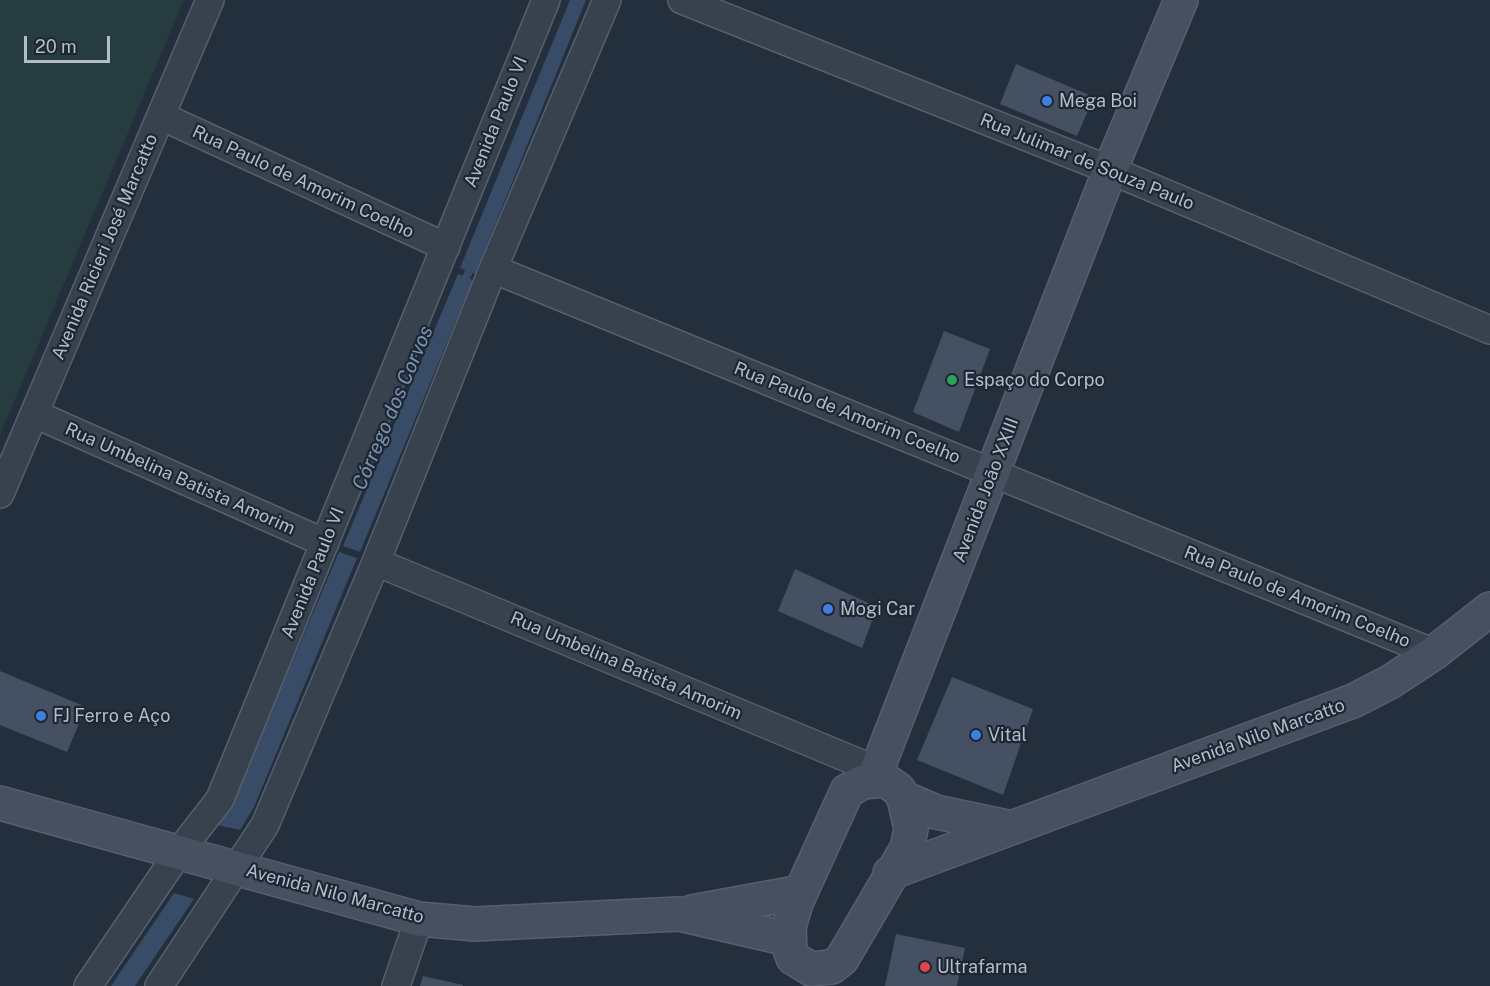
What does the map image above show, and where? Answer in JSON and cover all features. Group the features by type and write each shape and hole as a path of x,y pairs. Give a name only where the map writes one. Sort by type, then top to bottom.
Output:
{"street":[{"name":"Avenida Ricieri José Marcatto","path":"0,494 210,0"},
{"name":"Avenida Paulo VI","path":"87,986 179,852 220,800 546,0"},
{"path":"159,986 265,825 376,562 493,269 607,0"},
{"name":"Rua Julimar de Souza Paulo","path":"682,0 1110,170 1490,330"},
{"name":"Avenida João XXIII","path":"874,775 1110,170 1181,0"},
{"name":"Rua Paulo de Amorim Coelho","path":"160,116 446,247"},
{"name":"Rua Paulo de Amorim Coelho","path":"493,269 1434,653"},
{"name":"Rua Umbelina Batista Amorim","path":"35,414 325,543"},
{"name":"Rua Umbelina Batista Amorim","path":"376,562 874,775"},
{"name":"Avenida Nilo Marcatto","path":"891,873 1008,827 1353,701 1390,682 1434,653 1490,609"},
{"path":"904,798 911,829 907,848 849,949 836,977 794,963 792,915 842,800 853,786 874,775 892,784 904,798 936,813 1008,827"},
{"name":"Avenida Nilo Marcatto","path":"0,803 419,919 485,924 679,914 801,892"},
{"name":"Avenida Nilo Marcatto","path":"679,914 794,963"},
{"path":"396,986 419,919"}],"green space":[{"path":"0,0 184,0 0,435"}],"water":[{"path":"570,0 586,0 475,274 460,268"},
{"path":"458,274 473,280 360,552 343,546"},
{"path":"339,552 357,558 254,807 240,830 217,825 229,811"},
{"path":"174,893 194,899 135,986 111,986"}],"building":[{"name":"Mega Boi","path":"1016,64 1094,97 1077,136 1000,104"},
{"name":"Espaço do Corpo","path":"944,331 990,349 959,432 913,412"},
{"name":"Mogi Car","path":"795,569 877,607 862,648 778,611"},
{"name":"FJ Ferro e Aço","path":"0,671 86,707 67,752 0,725"},
{"name":"Vital","path":"952,677 1033,709 1003,795 917,760"},
{"name":"Ultrafarma","path":"896,934 965,948 957,986 885,986"},
{"path":"423,976 463,985 463,986 420,986"}],"waterway":[{"name":"Córrego dos Corvos","path":"462,288 473,261"}],"place":[{"name":"Mega Boi","path":"1047,101"},
{"name":"Espaço do Corpo","path":"952,380"},
{"name":"Mogi Car","path":"828,609"},
{"name":"FJ Ferro e Aço","path":"41,716"},
{"name":"Vital","path":"976,735"},
{"name":"Ultrafarma","path":"925,967"}]}
